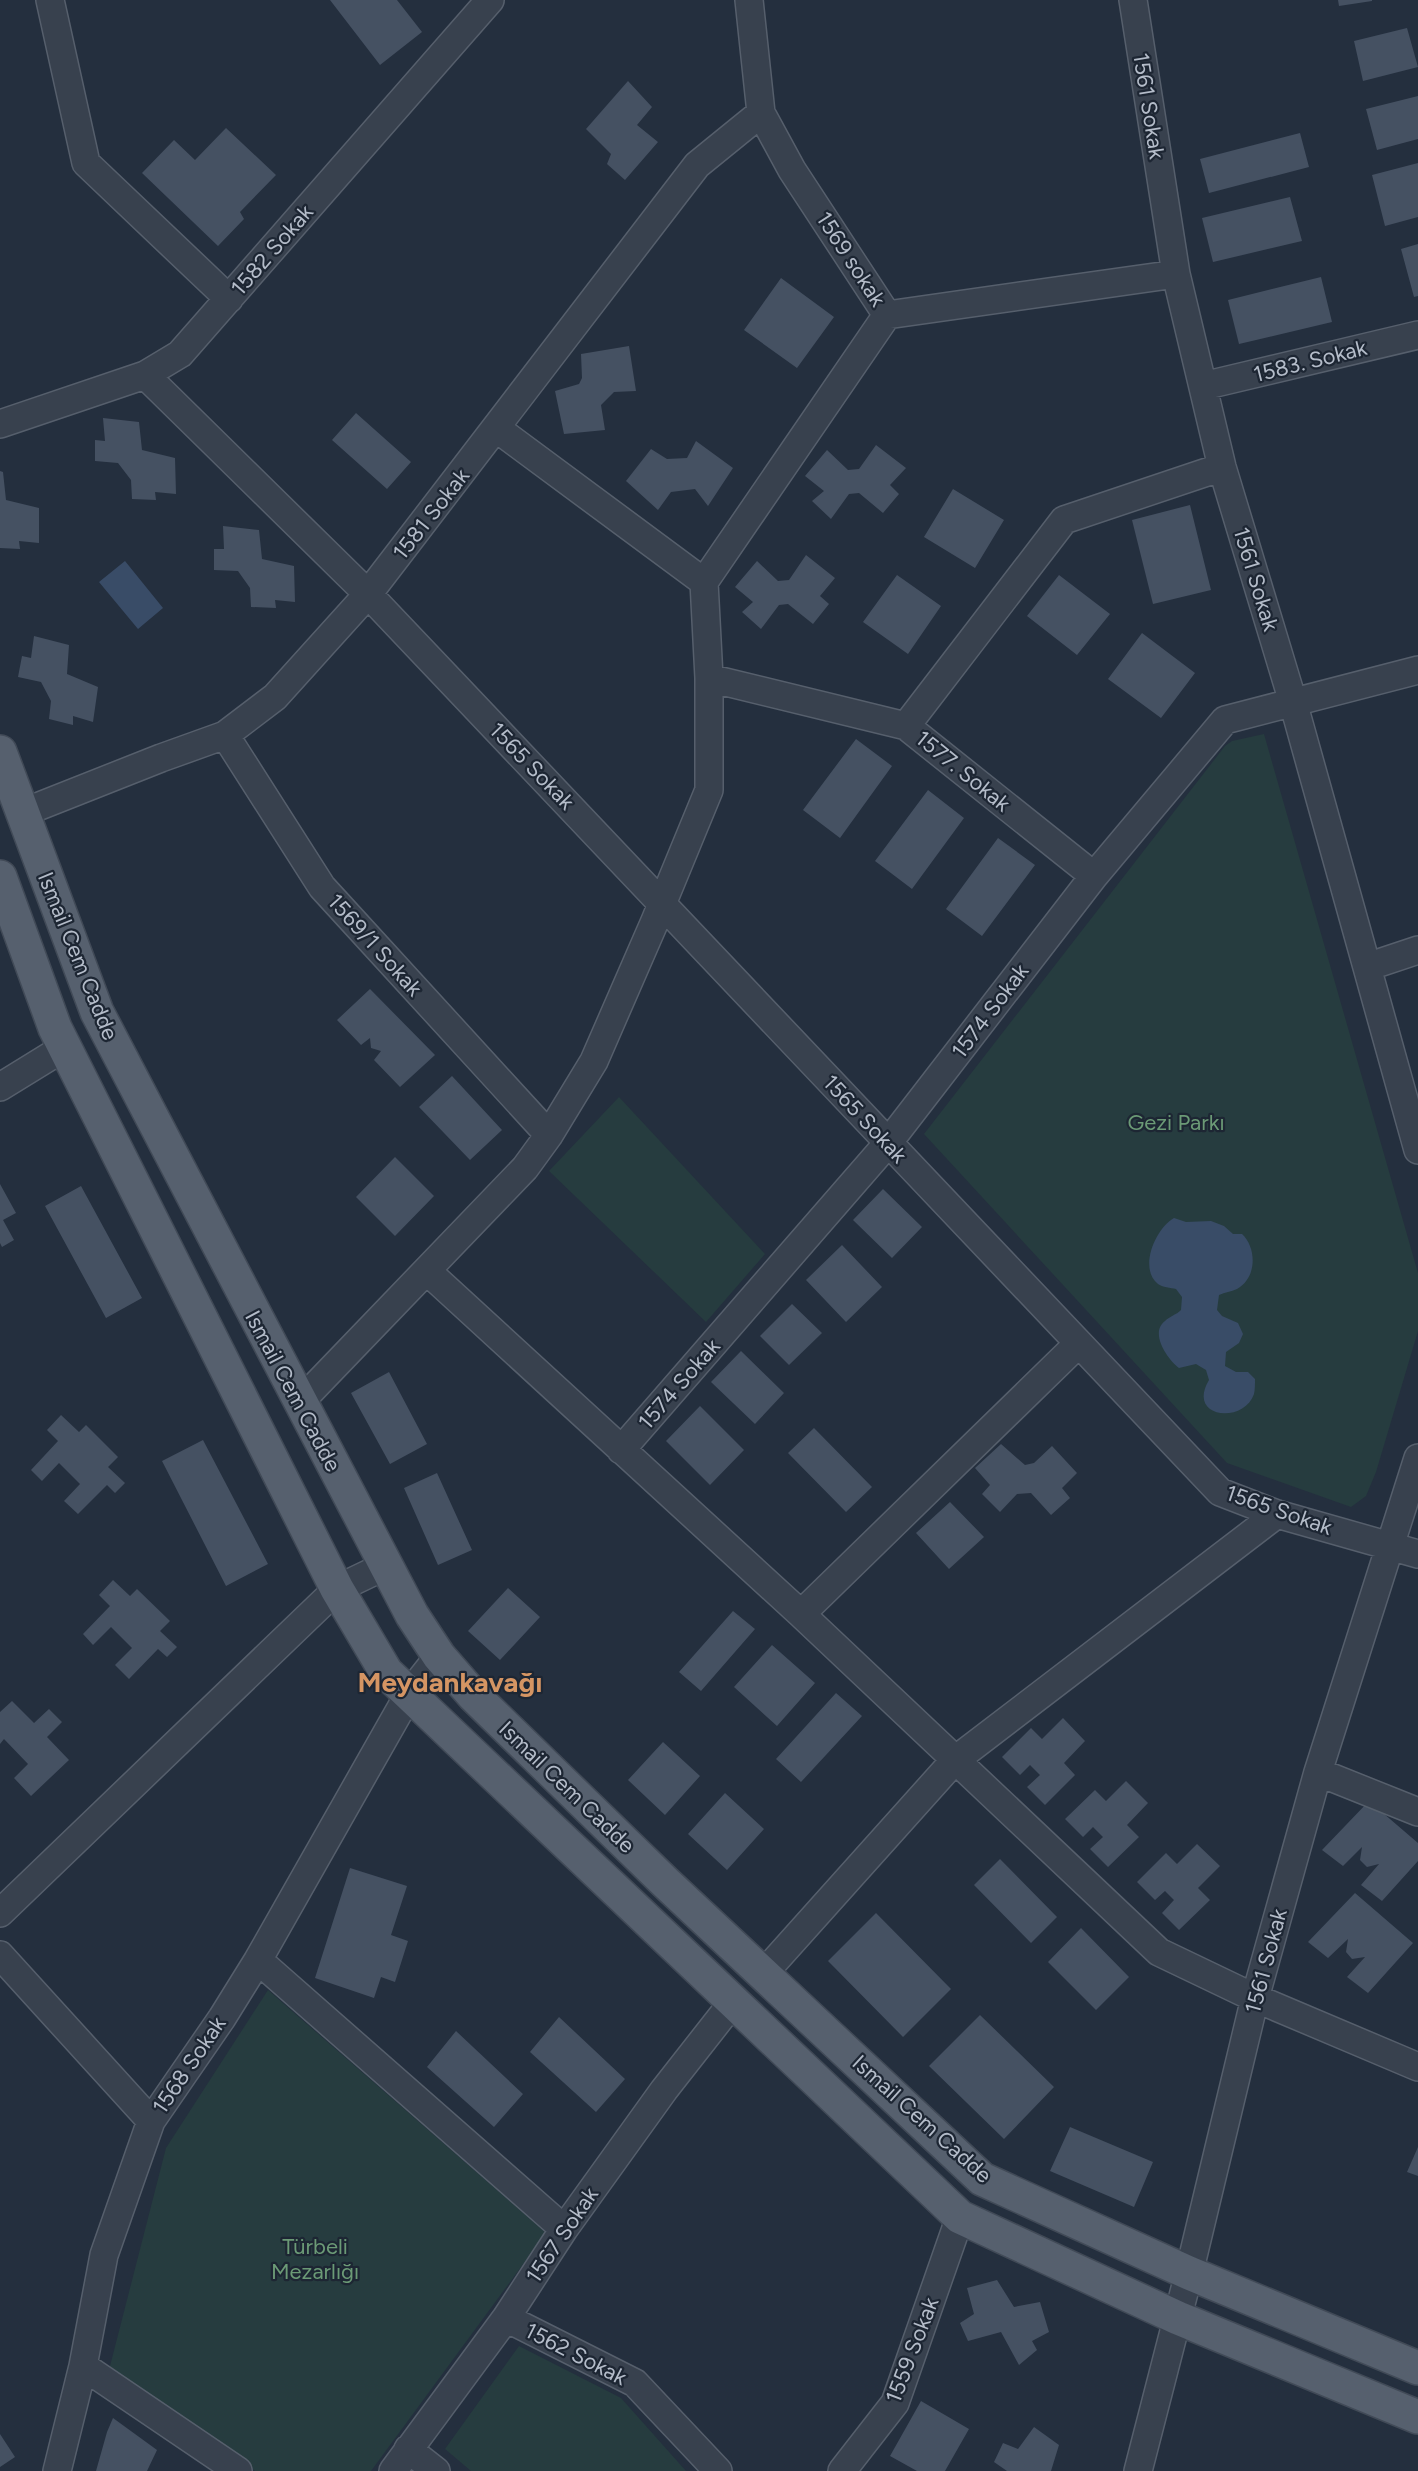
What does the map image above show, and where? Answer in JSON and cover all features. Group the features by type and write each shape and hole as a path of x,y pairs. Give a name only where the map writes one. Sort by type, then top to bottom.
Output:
{"main road":[{"name":"Ismail Cem Cadde","path":"0,752 97,1012 385,1566 412,1615 440,1656 482,1703 665,1882 982,2179 1189,2273 1418,2368"},
{"name":"Ismail Cem Cadde","path":"0,877 55,1028 337,1588 386,1672 960,2217 1178,2318 1418,2416"}],"street":[{"path":"50,0 86,163 229,298"},
{"name":"1582 Sokak","path":"0,424 145,375 180,354 490,0"},
{"name":"1569 sokak","path":"749,0 761,113 792,170 887,315 1176,274"},
{"name":"1561 Sokak","path":"1132,0 1176,274 1222,467 1293,702 1418,1150"},
{"name":"1581 Sokak","path":"22,813 160,758 225,735 275,697 368,594 697,165 761,113"},
{"path":"299,1403 525,1168 549,1135 594,1061 709,790 709,678 704,582 887,315"},
{"name":"1583. Sokak","path":"1203,386 1418,335"},
{"name":"1565 Sokak","path":"145,375 368,594 1220,1492 1277,1514 1418,1554"},
{"path":"496,428 704,582"},
{"path":"906,726 1064,520 1222,467"},
{"name":"1574 Sokak","path":"621,1450 888,1143 1094,876 1225,720 1418,670"},
{"name":"1577. Sokak","path":"709,678 906,726 1094,876"},
{"name":"1569/1 Sokak","path":"225,735 322,886 549,1135"},
{"path":"1367,967 1418,950"},
{"path":"0,1087 65,1047"},
{"path":"427,1271 801,1614 954,1761 1159,1952 1255,1998 1418,2067"},
{"path":"801,1614 1078,1344"},
{"name":"1561 Sokak","path":"1138,2471 1178,2318 1255,1998 1318,1772 1418,1458"},
{"path":"764,1974 954,1761 1277,1514"},
{"path":"0,1913 337,1588 385,1566"},
{"name":"1568 Sokak","path":"57,2471 83,2367 104,2255 151,2121 222,2018 258,1960 409,1694 440,1656"},
{"path":"1318,1772 1418,1812"},
{"path":"0,1955 151,2121"},
{"path":"258,1960 564,2229"},
{"name":"1567 Sokak","path":"393,2471 506,2318 564,2229 664,2090 733,2002"},
{"name":"1559 Sokak","path":"842,2471 895,2403 960,2217"},
{"name":"1562 Sokak","path":"506,2318 635,2383 718,2471"},
{"path":"83,2367 238,2471"},
{"path":"408,2449 436,2471"}],"green space":[{"name":"Gezi Parkı","path":"1264,734 1418,1273 1418,1331 1376,1472 1366,1496 1351,1507 1227,1463 924,1134 1225,746 1232,741"},
{"path":"619,1097 765,1254 706,1322 549,1171"},
{"name":"Türbeli Mezarlığı","path":"268,1990 546,2233 371,2471 255,2471 109,2370 166,2148"},
{"path":"519,2346 621,2398 686,2471 471,2471 445,2449"}],"water":[{"path":"125,561 163,608 138,629 99,582"},
{"path":"1174,1218 1186,1222 1211,1221 1224,1226 1233,1234 1242,1234 1250,1247 1253,1263 1248,1278 1237,1289 1219,1295 1217,1310 1222,1316 1238,1323 1243,1334 1239,1343 1226,1352 1225,1366 1236,1372 1248,1372 1255,1379 1254,1394 1248,1404 1240,1410 1219,1413 1210,1409 1205,1403 1204,1393 1209,1380 1206,1370 1196,1364 1179,1368 1170,1359 1159,1339 1161,1326 1181,1310 1182,1297 1176,1289 1158,1284 1152,1277 1150,1259 1161,1230"}],"building":[{"path":"330,0 397,0 422,32 380,65"},
{"path":"1338,0 1372,0 1372,1 1339,6"},
{"path":"1407,28 1418,67 1363,81 1354,41"},
{"path":"628,81 652,107 637,125 658,142 625,180 607,164 611,154 586,129"},
{"path":"1418,96 1418,139 1377,150 1366,109"},
{"path":"226,128 276,175 240,212 244,219 218,246 142,173 174,140 195,160"},
{"path":"1300,133 1309,167 1209,193 1200,159"},
{"path":"1418,163 1418,217 1385,226 1372,175"},
{"path":"1290,197 1302,241 1213,262 1202,218"},
{"path":"1418,244 1418,296 1414,297 1401,249"},
{"path":"1321,277 1332,322 1239,344 1228,300"},
{"path":"781,278 834,317 797,368 744,330"},
{"path":"629,346 636,391 614,392 601,405 605,430 564,434 555,391 579,384 582,378 581,354"},
{"path":"356,413 411,462 387,489 332,440"},
{"path":"103,418 139,422 142,450 175,458 176,494 155,492 156,500 132,499 131,480 118,463 95,461 95,440 105,441"},
{"path":"696,441 733,468 708,506 695,489 671,492 658,510 626,481 651,449 667,459 687,458"},
{"path":"876,445 906,468 890,485 899,494 883,513 859,493 849,494 831,519 812,501 824,491 805,476 827,450 848,470 859,469"},
{"path":"0,471 3,472 6,500 39,508 39,543 19,541 20,549 0,548"},
{"path":"953,489 1004,520 975,568 924,537"},
{"path":"1190,505 1211,590 1153,604 1132,520"},
{"path":"223,526 259,530 262,559 294,566 295,602 275,600 276,608 251,607 250,588 238,571 214,570 214,549 224,549"},
{"path":"806,555 835,578 820,596 829,604 813,624 788,604 779,605 761,629 742,612 753,602 735,587 757,561 778,581 789,580"},
{"path":"897,575 941,606 908,654 863,622"},
{"path":"1059,575 1110,614 1077,655 1027,616"},
{"path":"1142,633 1195,673 1161,718 1108,679"},
{"path":"34,636 69,645 67,674 98,687 93,722 73,716 73,725 49,719 51,701 41,682 18,677 22,656 31,658"},
{"path":"856,739 892,766 840,838 803,810"},
{"path":"928,790 964,818 912,889 875,861"},
{"path":"998,838 1035,865 982,936 946,909"},
{"path":"370,989 435,1055 400,1087 374,1060 381,1051 371,1048 370,1038 361,1045 337,1020"},
{"path":"452,1076 502,1130 470,1160 419,1107"},
{"path":"395,1157 434,1196 395,1236 356,1197"},
{"path":"0,1184 16,1213 3,1220 14,1240 2,1247 0,1243"},
{"path":"81,1186 142,1298 106,1318 45,1206"},
{"path":"883,1189 922,1227 892,1258 853,1220"},
{"path":"842,1245 882,1287 846,1322 806,1280"},
{"path":"792,1304 822,1333 789,1365 760,1336"},
{"path":"741,1351 784,1393 755,1424 711,1382"},
{"path":"389,1372 427,1444 390,1464 351,1393"},
{"path":"700,1406 744,1450 710,1485 666,1441"},
{"path":"61,1415 79,1432 86,1425 118,1457 108,1467 125,1483 115,1493 107,1485 78,1514 64,1501 80,1484 59,1463 42,1481 31,1470 58,1441 47,1430"},
{"path":"814,1428 872,1487 846,1512 788,1453"},
{"path":"203,1440 268,1564 226,1586 162,1461"},
{"path":"1001,1444 1025,1465 1034,1463 1052,1446 1077,1473 1062,1488 1070,1498 1051,1515 1031,1493 1017,1494 1000,1512 982,1494 990,1485 975,1468"},
{"path":"437,1473 472,1550 438,1565 404,1488"},
{"path":"950,1502 984,1537 949,1569 916,1533"},
{"path":"113,1580 130,1596 137,1589 170,1621 160,1631 177,1647 167,1657 158,1649 129,1679 115,1665 132,1648 111,1627 93,1645 83,1634 110,1606 99,1595"},
{"path":"508,1588 540,1617 500,1660 468,1631"},
{"path":"733,1611 755,1629 701,1691 679,1672"},
{"path":"772,1645 815,1683 777,1726 734,1687"},
{"path":"836,1693 862,1716 801,1782 776,1759"},
{"path":"12,1701 34,1723 49,1709 62,1722 47,1737 69,1760 31,1796 14,1778 28,1764 4,1739 0,1744 0,1712"},
{"path":"1063,1718 1085,1741 1064,1763 1075,1775 1045,1805 1027,1787 1040,1775 1030,1765 1020,1775 1002,1757 1031,1728 1042,1739"},
{"path":"663,1742 700,1776 665,1815 628,1780"},
{"path":"1126,1781 1148,1803 1127,1825 1139,1837 1108,1867 1090,1849 1103,1837 1093,1827 1083,1837 1065,1819 1095,1790 1106,1801"},
{"path":"725,1793 764,1829 727,1870 688,1834"},
{"path":"1369,1801 1418,1843 1418,1861 1382,1901 1361,1885 1379,1864 1367,1867 1360,1860 1362,1847 1343,1866 1322,1850"},
{"path":"1197,1844 1220,1866 1198,1888 1210,1900 1179,1930 1162,1913 1174,1900 1165,1891 1155,1900 1137,1882 1166,1853 1177,1864"},
{"path":"1000,1859 1057,1917 1031,1943 974,1885"},
{"path":"350,1868 407,1886 391,1935 408,1941 395,1982 381,1977 374,1998 315,1978"},
{"path":"1355,1893 1413,1943 1368,1993 1347,1977 1365,1957 1352,1959 1346,1952 1348,1939 1328,1958 1308,1942"},
{"path":"876,1913 951,1989 903,2037 828,1961"},
{"path":"1081,1928 1129,1977 1096,2010 1048,1962"},
{"path":"980,2015 1054,2087 1004,2139 929,2066"},
{"path":"559,2017 625,2079 596,2112 530,2052"},
{"path":"456,2031 523,2094 494,2127 427,2067"},
{"path":"1070,2127 1153,2162 1134,2207 1050,2171"},
{"path":"1418,2147 1418,2176 1407,2172"},
{"path":"997,2280 1014,2307 1040,2302 1049,2332 1032,2341 1037,2350 1019,2365 1001,2332 968,2341 960,2323 974,2314 967,2288"},
{"path":"921,2401 969,2429 945,2471 917,2471 890,2456"},
{"path":"113,2418 157,2450 147,2471 96,2471"},
{"path":"1034,2427 1059,2445 1051,2471 1007,2471 994,2462 1003,2443 1018,2449"},
{"path":"0,2434 15,2457 0,2467"}],"district":[{"name":"Meydankavağı","path":"450,1682"}]}
